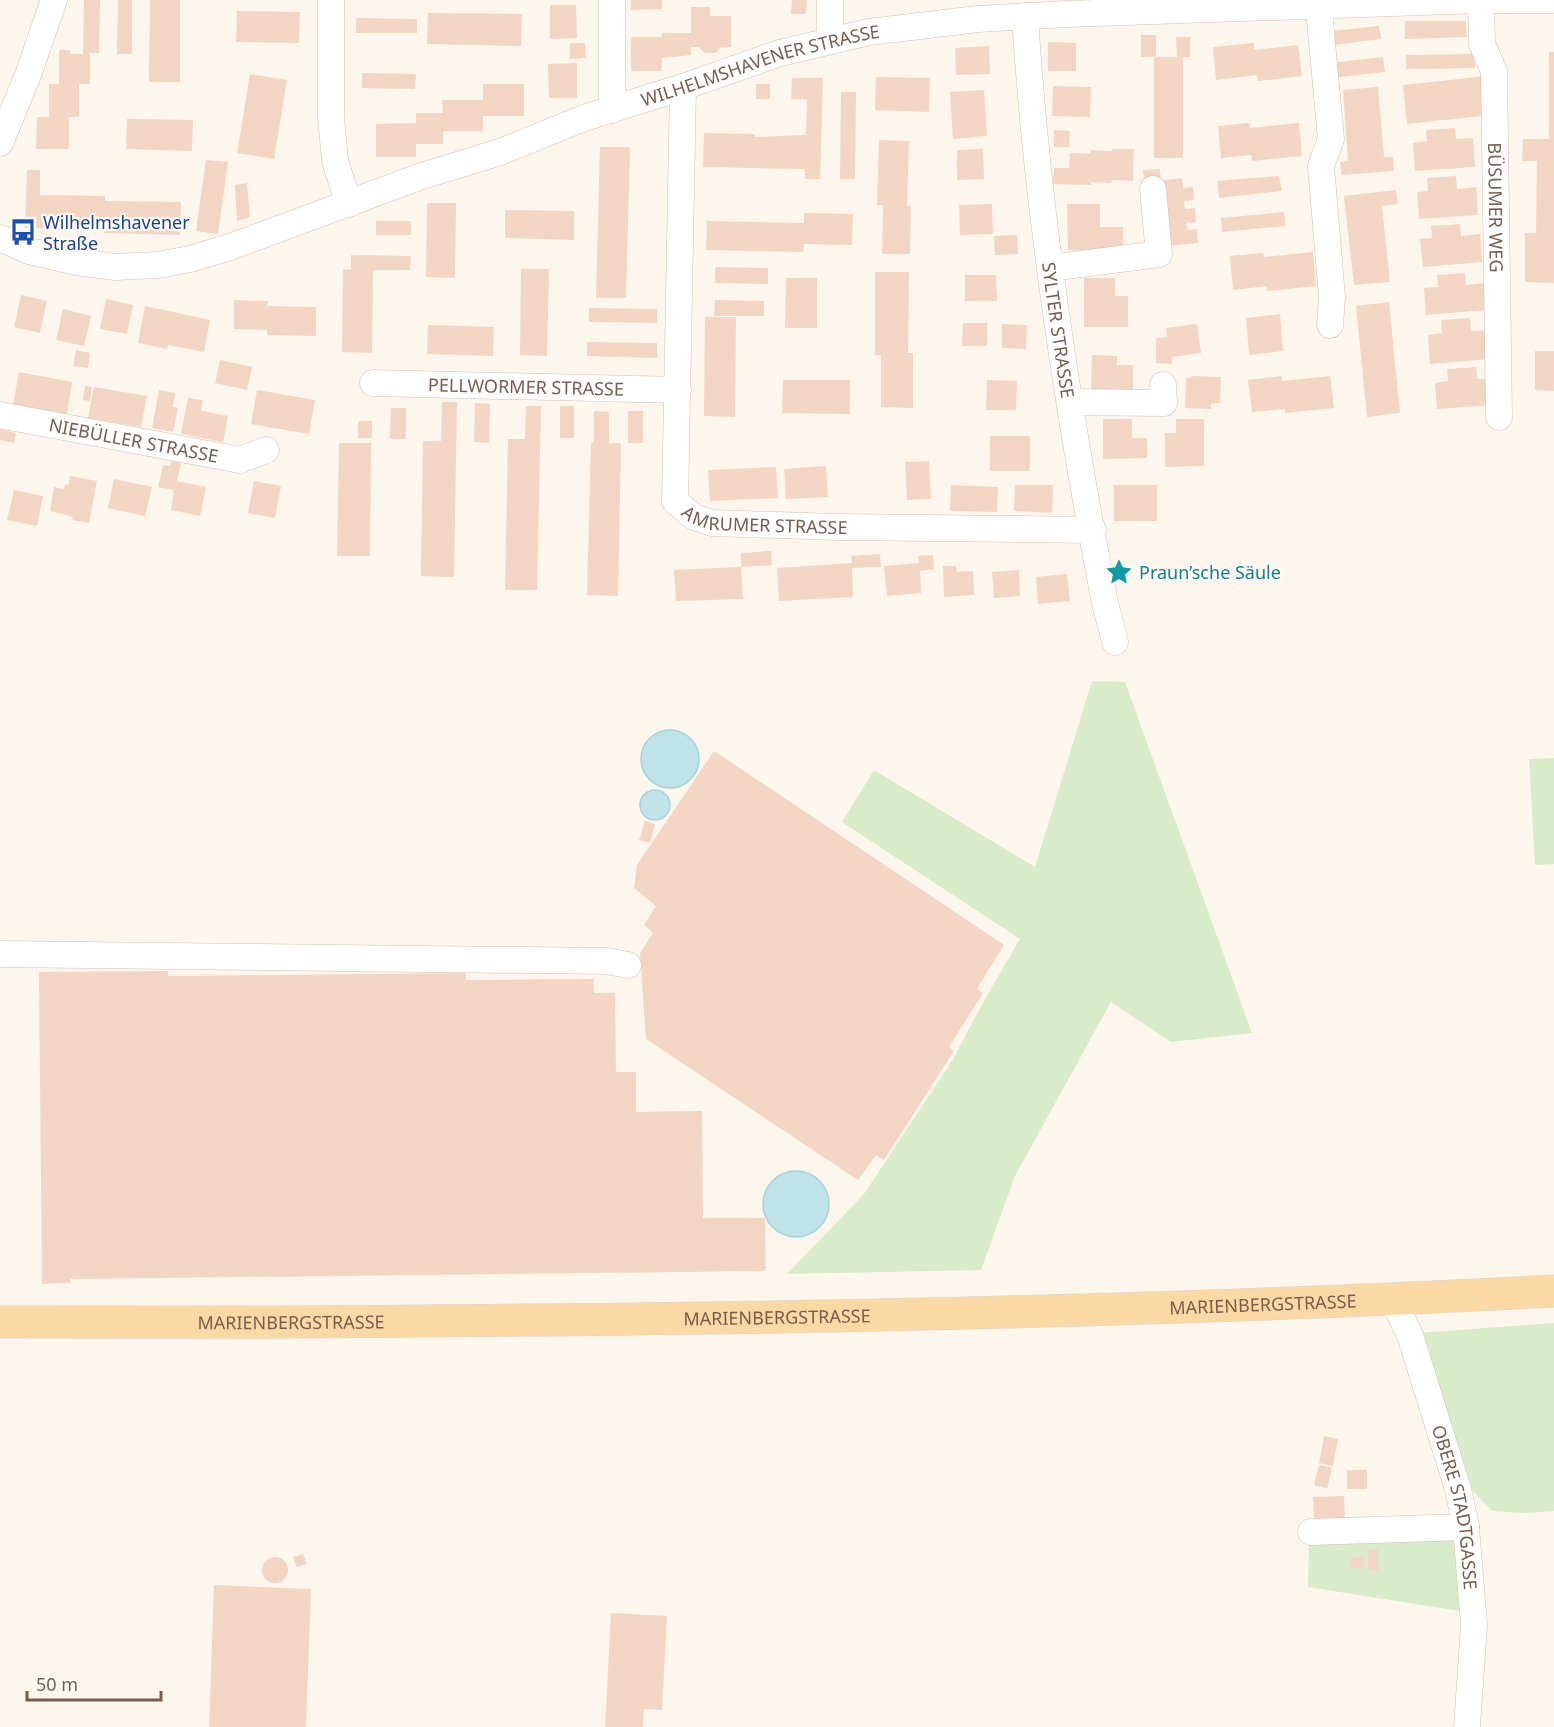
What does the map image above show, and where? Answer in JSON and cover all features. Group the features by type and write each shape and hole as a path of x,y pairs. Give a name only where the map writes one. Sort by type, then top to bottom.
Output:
{"main road":[{"name":"MARIENBERGSTRASSE","path":"0,1322 288,1323 799,1317 1116,1308 1554,1291"}],"street":[{"path":"0,143 28,75 54,0"},
{"path":"331,0 331,118 335,161 349,204"},
{"path":"612,0 612,110"},
{"path":"830,0 830,40"},
{"name":"BÜSUMER WEG","path":"1481,0 1482,44 1494,70 1499,417"},
{"name":"WILHELMSHAVENER STRASSE","path":"0,238 29,251 77,262 115,267 190,259 230,247 419,177 500,152 612,110 780,53 869,32 978,19 1025,16 1066,7 1551,0"},
{"path":"1318,2 1331,139 1321,166 1332,297 1330,325"},
{"name":"SYLTER STRASSE","path":"1025,16 1031,103 1050,268 1070,402 1105,601 1115,642"},
{"name":"AMRUMER STRASSE","path":"682,87 675,501 693,517 724,524 1093,530"},
{"path":"1050,268 1159,254 1153,189"},
{"name":"PELLWORMER STRASSE","path":"374,382 678,390"},
{"path":"1070,402 1164,403 1163,385"},
{"name":"NIEBÜLLER STRASSE","path":"0,415 240,460 266,450"},
{"path":"0,954 607,961 628,965"},
{"name":"OBERE STADTGASSE","path":"1392,1298 1410,1335 1458,1489 1466,1527 1474,1624 1467,1727"},
{"path":"1311,1532 1466,1527"}],"green space":[{"path":"1092,681 1125,682 1252,1033 1171,1042 1111,1002 1015,1176 981,1270 787,1274 864,1194 952,1061 1020,939 842,822 874,770 1035,867"},
{"path":"1554,758 1554,864 1535,865 1529,759"},
{"path":"1554,1323 1554,1511 1522,1513 1492,1511 1463,1481 1418,1333"},
{"path":"1455,1533 1466,1612 1308,1587 1309,1538"}],"water":[{"path":"670,730 686,735 694,743 699,759 694,775 686,783 670,788 654,783 646,775 641,759 646,743 654,735"},
{"path":"655,790 661,791 669,799 669,811 661,819 655,820 649,819 641,811 640,805 641,799 649,791"},
{"path":"789,1171 803,1171 815,1176 824,1185 829,1204 827,1217 820,1228 803,1237 789,1237 777,1232 768,1223 763,1211 763,1197 768,1185 777,1176"}],"building":[{"path":"84,0 100,0 99,53 90,53 90,84 79,84 79,117 69,117 69,149 36,149 37,117 49,117 49,84 59,84 59,50 70,50 70,54 83,54"},
{"path":"118,0 132,0 132,54 117,54"},
{"path":"150,0 180,0 180,82 149,82"},
{"path":"631,0 662,0 662,9 631,10"},
{"path":"792,0 807,0 806,14 791,14"},
{"path":"550,5 576,5 577,38 550,39"},
{"path":"691,7 710,7 710,16 731,16 731,47 721,47 716,53 704,53 699,47 691,47 691,55 662,58 662,71 631,71 631,37 662,37 662,33 691,33"},
{"path":"237,11 300,12 299,43 236,42"},
{"path":"428,13 522,14 521,46 427,44"},
{"path":"356,18 417,19 417,33 356,33"},
{"path":"1405,21 1466,21 1467,37 1405,39"},
{"path":"1379,26 1381,39 1334,45 1332,31"},
{"path":"1141,35 1156,35 1156,57 1177,57 1176,37 1190,37 1190,57 1183,57 1183,158 1154,158 1154,57 1141,57"},
{"path":"1048,42 1076,43 1076,71 1048,71"},
{"path":"570,43 585,43 586,58 570,59"},
{"path":"1254,43 1254,50 1298,45 1302,76 1258,81 1257,75 1216,80 1213,47"},
{"path":"989,46 990,74 956,75 955,48"},
{"path":"1549,52 1554,52 1554,283 1525,282 1525,233 1536,233 1537,161 1522,161 1523,139 1549,139"},
{"path":"1474,54 1475,68 1406,69 1406,55"},
{"path":"1383,57 1385,72 1332,78 1331,63"},
{"path":"577,63 577,98 549,98 548,64"},
{"path":"362,73 416,74 415,89 362,88"},
{"path":"250,74 287,80 274,159 237,153"},
{"path":"1487,76 1491,115 1407,124 1403,85"},
{"path":"876,77 930,78 929,112 875,110"},
{"path":"792,78 823,78 820,179 805,179 805,169 703,167 704,133 755,134 755,137 806,135 807,99 791,99"},
{"path":"483,84 524,84 524,116 483,116 483,131 443,131 443,144 416,144 416,157 376,157 376,124 416,123 416,113 443,113 442,100 483,100"},
{"path":"756,84 770,84 770,99 756,99"},
{"path":"1053,86 1091,87 1090,117 1052,116"},
{"path":"1378,87 1384,157 1393,157 1394,171 1342,175 1340,162 1348,161 1343,90"},
{"path":"984,90 987,136 953,139 950,92"},
{"path":"841,92 856,92 855,179 840,179"},
{"path":"127,119 193,120 192,151 126,149"},
{"path":"1249,123 1250,128 1299,123 1302,156 1252,161 1251,155 1221,158 1218,126"},
{"path":"1455,128 1456,139 1473,138 1475,167 1415,171 1413,143 1427,141 1426,130"},
{"path":"1054,130 1070,131 1069,147 1054,147"},
{"path":"879,140 909,141 907,206 911,206 910,254 882,254 883,205 877,205"},
{"path":"600,147 630,147 626,298 596,298"},
{"path":"983,149 984,179 957,180 957,150"},
{"path":"1112,149 1134,149 1133,181 1091,182 1091,185 1053,184 1054,168 1069,168 1070,153 1091,154 1091,150 1112,151"},
{"path":"206,160 228,162 218,234 196,231"},
{"path":"1160,169 1161,181 1182,178 1183,188 1193,187 1194,200 1184,201 1185,209 1195,208 1196,222 1186,223 1187,230 1197,229 1198,243 1167,246 1145,188 1143,170"},
{"path":"27,170 40,170 40,195 105,196 105,201 181,202 180,235 104,233 105,229 25,228"},
{"path":"1279,176 1282,191 1219,198 1217,181"},
{"path":"1456,176 1457,189 1476,187 1478,215 1419,219 1417,192 1428,191 1427,178"},
{"path":"247,183 250,217 237,221 235,185"},
{"path":"1396,190 1398,204 1382,206 1390,282 1354,285 1344,196"},
{"path":"427,203 456,203 455,278 426,277"},
{"path":"992,204 993,234 960,235 959,205"},
{"path":"1067,204 1100,204 1100,227 1123,227 1123,250 1068,250"},
{"path":"505,210 574,211 574,240 505,238"},
{"path":"1284,212 1285,226 1222,232 1221,218"},
{"path":"804,213 853,214 852,245 804,244 803,252 706,250 707,221 804,223"},
{"path":"376,221 411,221 411,235 376,235"},
{"path":"1460,224 1461,236 1480,234 1482,262 1423,267 1420,239 1432,238 1431,226"},
{"path":"1017,235 1018,254 995,255 994,236"},
{"path":"1313,252 1316,286 1267,291 1267,286 1233,290 1230,256 1263,253 1264,257"},
{"path":"351,255 411,256 410,270 373,270 372,353 342,352 343,269 351,270"},
{"path":"715,267 768,268 768,284 715,283"},
{"path":"521,269 549,269 547,356 520,355"},
{"path":"875,272 909,272 908,353 913,353 913,408 881,407 881,355 875,355"},
{"path":"1465,273 1466,285 1484,283 1486,310 1426,315 1424,288 1438,287 1437,275"},
{"path":"965,275 996,275 997,301 965,301"},
{"path":"786,278 817,278 817,328 785,328"},
{"path":"1084,278 1115,278 1115,296 1128,296 1128,327 1084,327"},
{"path":"21,295 47,301 40,333 14,327"},
{"path":"106,299 133,305 127,334 100,329"},
{"path":"234,300 268,301 267,306 316,307 316,336 267,335 267,330 234,329"},
{"path":"715,300 764,301 764,316 714,316"},
{"path":"1389,302 1400,413 1367,417 1356,306"},
{"path":"145,306 210,320 204,352 168,345 167,349 138,343"},
{"path":"589,308 657,309 657,323 589,322"},
{"path":"63,309 91,316 84,346 56,340"},
{"path":"1280,314 1283,351 1249,355 1246,318"},
{"path":"705,317 736,317 735,417 704,416"},
{"path":"1470,318 1471,331 1487,330 1490,359 1430,364 1428,335 1442,333 1441,320"},
{"path":"963,323 987,323 987,346 962,346"},
{"path":"1002,324 1027,325 1026,349 1002,348"},
{"path":"1197,324 1201,353 1172,357 1172,364 1156,363 1156,338 1167,337 1166,328"},
{"path":"428,325 494,327 493,356 427,354"},
{"path":"587,342 657,343 657,358 587,356"},
{"path":"76,350 90,353 88,368 73,366"},
{"path":"1535,351 1554,351 1554,391 1535,390"},
{"path":"1092,355 1117,356 1117,365 1133,365 1133,398 1091,391"},
{"path":"220,360 252,367 247,390 215,383"},
{"path":"1476,367 1477,379 1491,378 1493,405 1437,409 1435,383 1448,381 1447,369"},
{"path":"19,372 72,382 67,414 13,405"},
{"path":"1191,376 1221,377 1220,403 1211,403 1211,409 1185,408 1186,378 1191,378"},
{"path":"1282,376 1282,381 1330,376 1334,408 1285,413 1285,409 1252,412 1248,380"},
{"path":"783,380 850,380 850,414 782,413"},
{"path":"987,380 1017,381 1016,410 986,410"},
{"path":"85,386 92,387 90,401 83,400"},
{"path":"94,387 147,396 141,427 88,418"},
{"path":"159,390 175,393 173,407 178,408 173,432 152,428"},
{"path":"257,390 315,400 309,434 251,424"},
{"path":"188,398 203,400 201,411 228,416 223,442 181,434"},
{"path":"442,402 457,402 454,577 421,576 423,441 441,441"},
{"path":"475,403 490,404 489,443 474,442"},
{"path":"526,406 541,406 537,590 505,590 508,439 525,439"},
{"path":"560,406 574,406 574,438 560,438"},
{"path":"391,408 406,408 406,439 390,439"},
{"path":"594,411 609,412 609,443 621,443 618,596 587,595"},
{"path":"628,411 643,411 643,443 628,443"},
{"path":"1103,419 1132,419 1132,438 1147,438 1147,458 1103,459"},
{"path":"1176,419 1204,419 1204,466 1165,467 1165,433 1176,433"},
{"path":"358,421 372,421 372,438 358,438"},
{"path":"0,429 16,433 14,443 0,440"},
{"path":"990,436 1030,436 1030,471 990,471"},
{"path":"339,443 371,443 370,556 337,556"},
{"path":"171,461 181,463 177,481 206,487 200,516 171,510 174,490 158,487 163,465 170,466"},
{"path":"929,461 931,499 907,500 905,462"},
{"path":"826,466 828,497 786,499 784,469"},
{"path":"776,467 778,498 710,501 708,470"},
{"path":"70,476 97,481 89,523 72,520 73,517 50,511 54,487 64,489 65,484 68,485"},
{"path":"114,479 152,487 145,516 108,508"},
{"path":"254,481 281,486 275,518 248,513"},
{"path":"951,485 998,487 997,512 950,511"},
{"path":"1015,485 1053,485 1052,513 1014,511"},
{"path":"1114,485 1157,485 1157,521 1114,521"},
{"path":"14,490 43,496 37,526 7,520"},
{"path":"771,551 772,565 741,567 741,553"},
{"path":"880,554 881,567 852,568 853,597 779,601 777,568 852,563 851,556"},
{"path":"933,555 934,569 920,571 921,593 887,596 884,566 919,563 918,556"},
{"path":"943,566 956,566 957,572 973,571 974,595 944,597"},
{"path":"741,567 743,599 676,601 674,570"},
{"path":"1019,570 1020,596 994,598 992,572"},
{"path":"1067,574 1070,601 1038,604 1036,577"},
{"path":"714,751 1004,945 977,989 983,993 949,1047 954,1051 884,1160 876,1155 858,1180 646,1039 640,953 653,933 644,925 656,906 634,888 637,865"},
{"path":"645,821 655,824 650,843 639,840"},
{"path":"168,971 168,976 466,973 466,980 594,979 594,993 615,993 616,1072 636,1072 636,1112 702,1111 703,1218 765,1218 766,1271 70,1279 70,1283 42,1284 39,972"},
{"path":"1324,1436 1338,1439 1333,1466 1319,1463"},
{"path":"1319,1465 1332,1468 1327,1488 1314,1485"},
{"path":"1347,1470 1367,1470 1367,1489 1347,1489"},
{"path":"1344,1496 1345,1519 1314,1520 1313,1497"},
{"path":"1368,1549 1378,1549 1378,1571 1368,1570"},
{"path":"303,1554 307,1564 297,1567 293,1557"},
{"path":"275,1557 284,1561 288,1570 284,1579 275,1583 266,1579 262,1570 266,1561"},
{"path":"1351,1557 1364,1558 1363,1569 1350,1567"},
{"path":"214,1585 311,1589 306,1727 209,1727"},
{"path":"611,1613 667,1616 662,1710 644,1709 643,1727 605,1727"}],"place":[{"name":"Wilhelmshavener Straße","path":"23,232"},
{"name":"Praun’sche Säule","path":"1119,572"}]}
